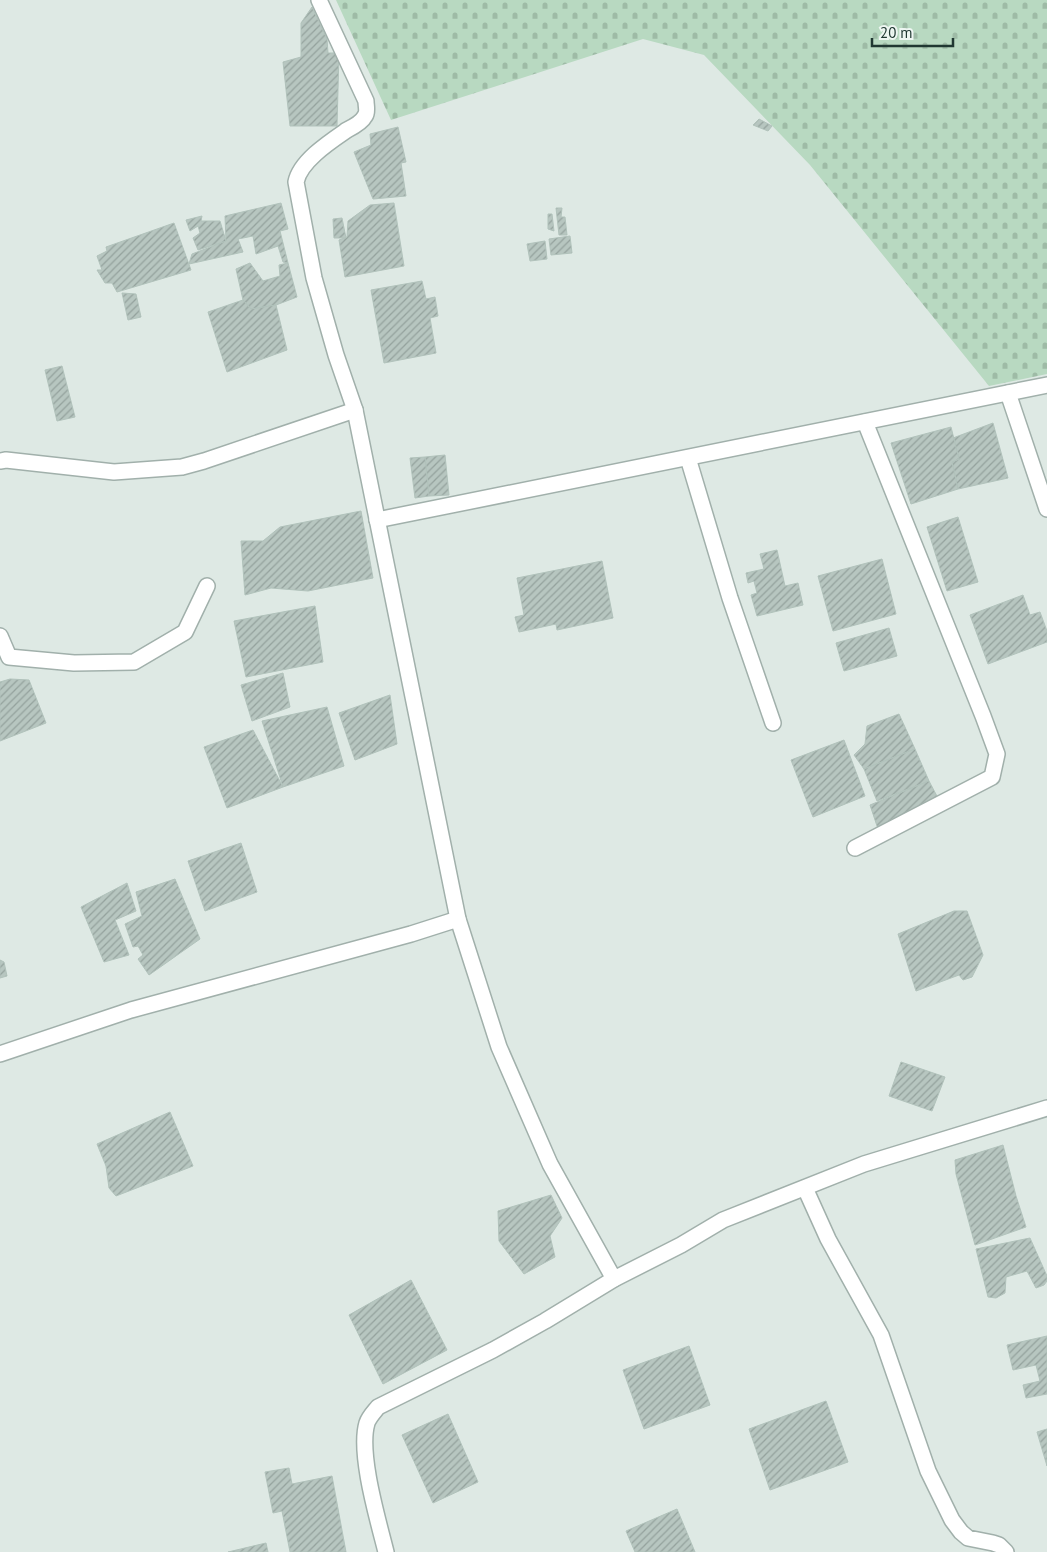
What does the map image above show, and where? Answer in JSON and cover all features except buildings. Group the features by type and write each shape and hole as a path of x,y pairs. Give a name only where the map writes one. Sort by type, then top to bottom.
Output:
{"street":[{"path":"319,0 366,101 366,114 358,124 328,143 304,165 297,175 296,182 314,278 336,355 355,410 458,919 498,1048 550,1164 614,1278"},
{"path":"377,520 1047,385"},
{"path":"1008,393 1047,509"},
{"path":"0,461 6,460 114,472 182,467 204,462 355,410"},
{"path":"856,848 992,776 997,754 865,422"},
{"path":"688,458 730,598 774,723"},
{"path":"0,636 9,657 74,663 134,662 185,632 207,586"},
{"path":"0,1054 132,1010 411,934 458,919"},
{"path":"386,1552 367,1466 365,1433 368,1421 378,1407 485,1354 545,1321 614,1278 680,1245 723,1220 864,1164 1047,1108"},
{"path":"805,1188 828,1238 881,1335 928,1472 952,1520 968,1538 993,1542 1006,1552"}],"green space":[{"path":"336,0 1047,0 1047,374 989,386 810,165 704,55 643,39 391,120"}]}
